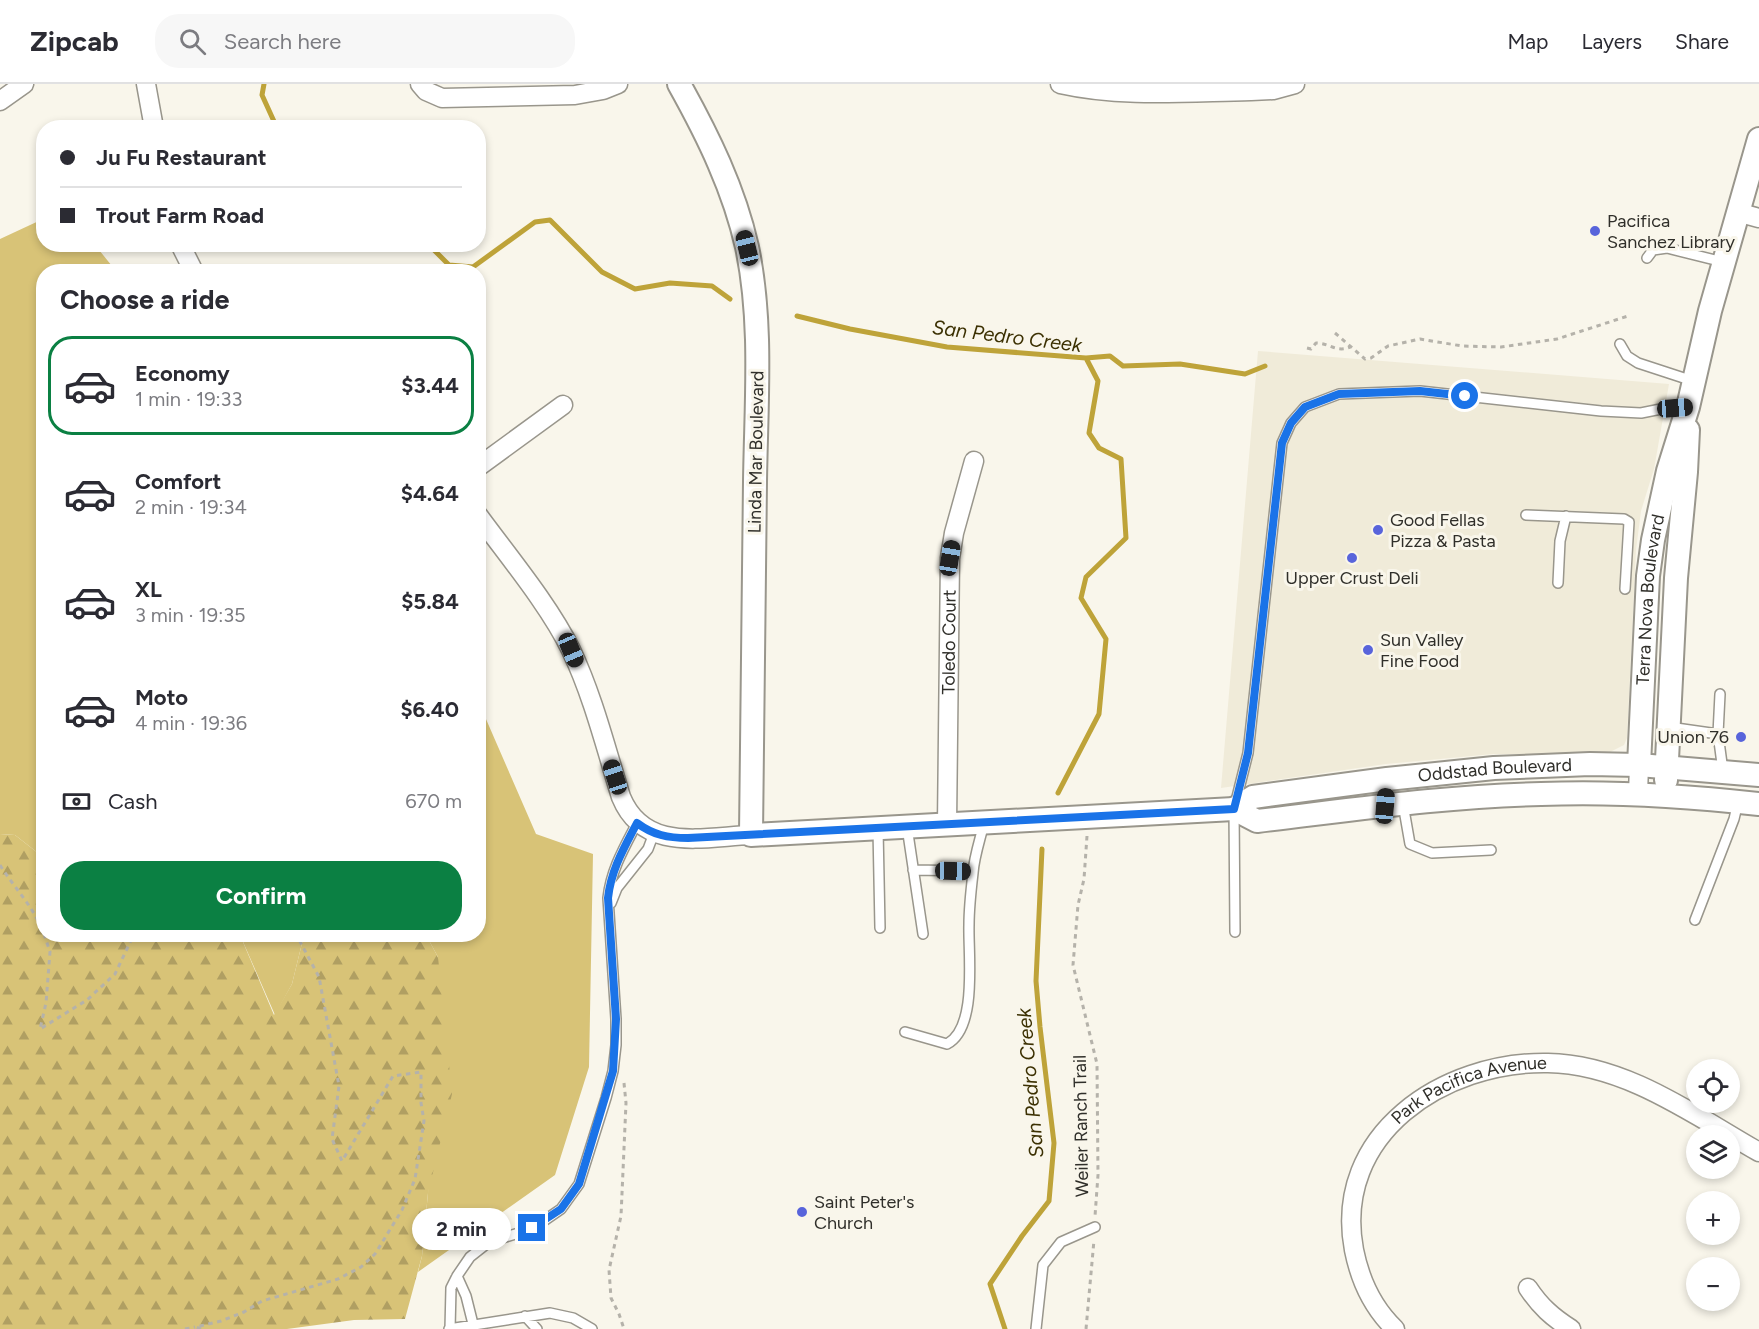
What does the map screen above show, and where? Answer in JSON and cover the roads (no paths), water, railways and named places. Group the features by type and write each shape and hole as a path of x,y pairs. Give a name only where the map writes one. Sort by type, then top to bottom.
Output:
{"street":[{"path":"0,101 24,84"},
{"path":"146,84 153,120"},
{"path":"420,84 426,92 442,98 575,95 603,90 618,84"},
{"name":"Linda Mar Boulevard","path":"679,84 724,173 738,212 753,287 757,372 751,835"},
{"path":"1060,84 1083,89 1251,91 1273,90 1295,84"},
{"name":"Terra Nova Boulevard","path":"1638,794 1648,583 1652,549 1668,471 1688,407 1723,262 1759,139"},
{"path":"1737,212 1759,218"},
{"path":"486,461 563,405"},
{"name":"Terra Nova Boulevard","path":"1665,795 1678,541 1688,456 1688,407"},
{"name":"Toledo Court","path":"947,825 950,558 954,533 974,461"},
{"path":"486,526 555,622 571,650 582,676 621,797 637,823"},
{"name":"Oddstad Boulevard","path":"637,823 654,833 676,838 1234,809 1257,821 1389,795 1503,767 1639,765 1759,775"},
{"name":"Oddstad Boulevard","path":"1389,795 1638,794 1749,803"},
{"name":"Park Pacifica Avenue","path":"1395,1329 1386,1321 1370,1298 1358,1270 1352,1239 1352,1212 1356,1185 1365,1161 1378,1138 1419,1100 1442,1086 1466,1075 1508,1066 1547,1063 1574,1065 1603,1071 1631,1081 1759,1152"},
{"path":"1528,1288 1538,1303 1553,1318 1571,1329"}],"lane":[{"path":"1647,258 1653,250 1667,248 1723,262"},
{"path":"1620,344 1627,356 1638,363 1694,382"},
{"path":"1235,932 1234,809 1248,753 1282,443 1291,423 1305,407 1339,394 1420,391 1641,413 1688,407"},
{"path":"1526,515 1624,519 1629,522 1625,589"},
{"path":"1558,583 1560,541 1566,516"},
{"path":"1720,694 1718,734 1723,771"},
{"path":"1669,727 1718,734"},
{"path":"1389,795 1410,844 1432,854 1491,850"},
{"path":"1695,920 1734,819 1749,803"},
{"path":"592,1329 573,1318 550,1313 449,1329 451,1288 470,1257 489,1242 532,1228 561,1209 579,1184 606,1098 615,1056 616,1019 608,898 614,870 637,823"},
{"path":"905,1032 947,1044 953,1041 959,1032 969,992 971,968 969,926 973,871 984,823"},
{"path":"907,827 922,934"},
{"path":"878,829 880,927"},
{"path":"610,914 617,888 642,859 654,833"},
{"path":"913,870 973,871"},
{"path":"1036,1329 1043,1265 1061,1242 1095,1227"},
{"path":"457,1276 466,1296 473,1324"},
{"path":"525,1316 537,1329"}],"waterway":[{"path":"264,84 262,95 273,120"},
{"path":"477,264 535,222 550,220 602,272 635,289 670,283 712,286 730,299"},
{"path":"436,252 448,264"},
{"name":"San Pedro Creek","path":"797,316 850,329 947,347 1086,358 1098,381 1089,433 1099,448 1121,459 1126,538 1086,577 1081,598 1106,639 1099,714 1058,793"},
{"path":"1086,358 1110,356 1123,366 1180,364 1245,374 1265,366"},
{"name":"San Pedro Creek","path":"1005,1329 990,1284 1049,1201 1054,1143 1036,981 1042,849"}],"place":[{"name":"Pacifica Sanchez Library","path":"1595,231"},
{"name":"Good Fellas Pizza & Pasta","path":"1378,530"},
{"name":"Upper Crust Deli","path":"1352,558"},
{"name":"Sun Valley Fine Food","path":"1368,650"},
{"name":"Union 76","path":"1741,737"},
{"name":"Saint Peter's Church","path":"802,1212"}]}
